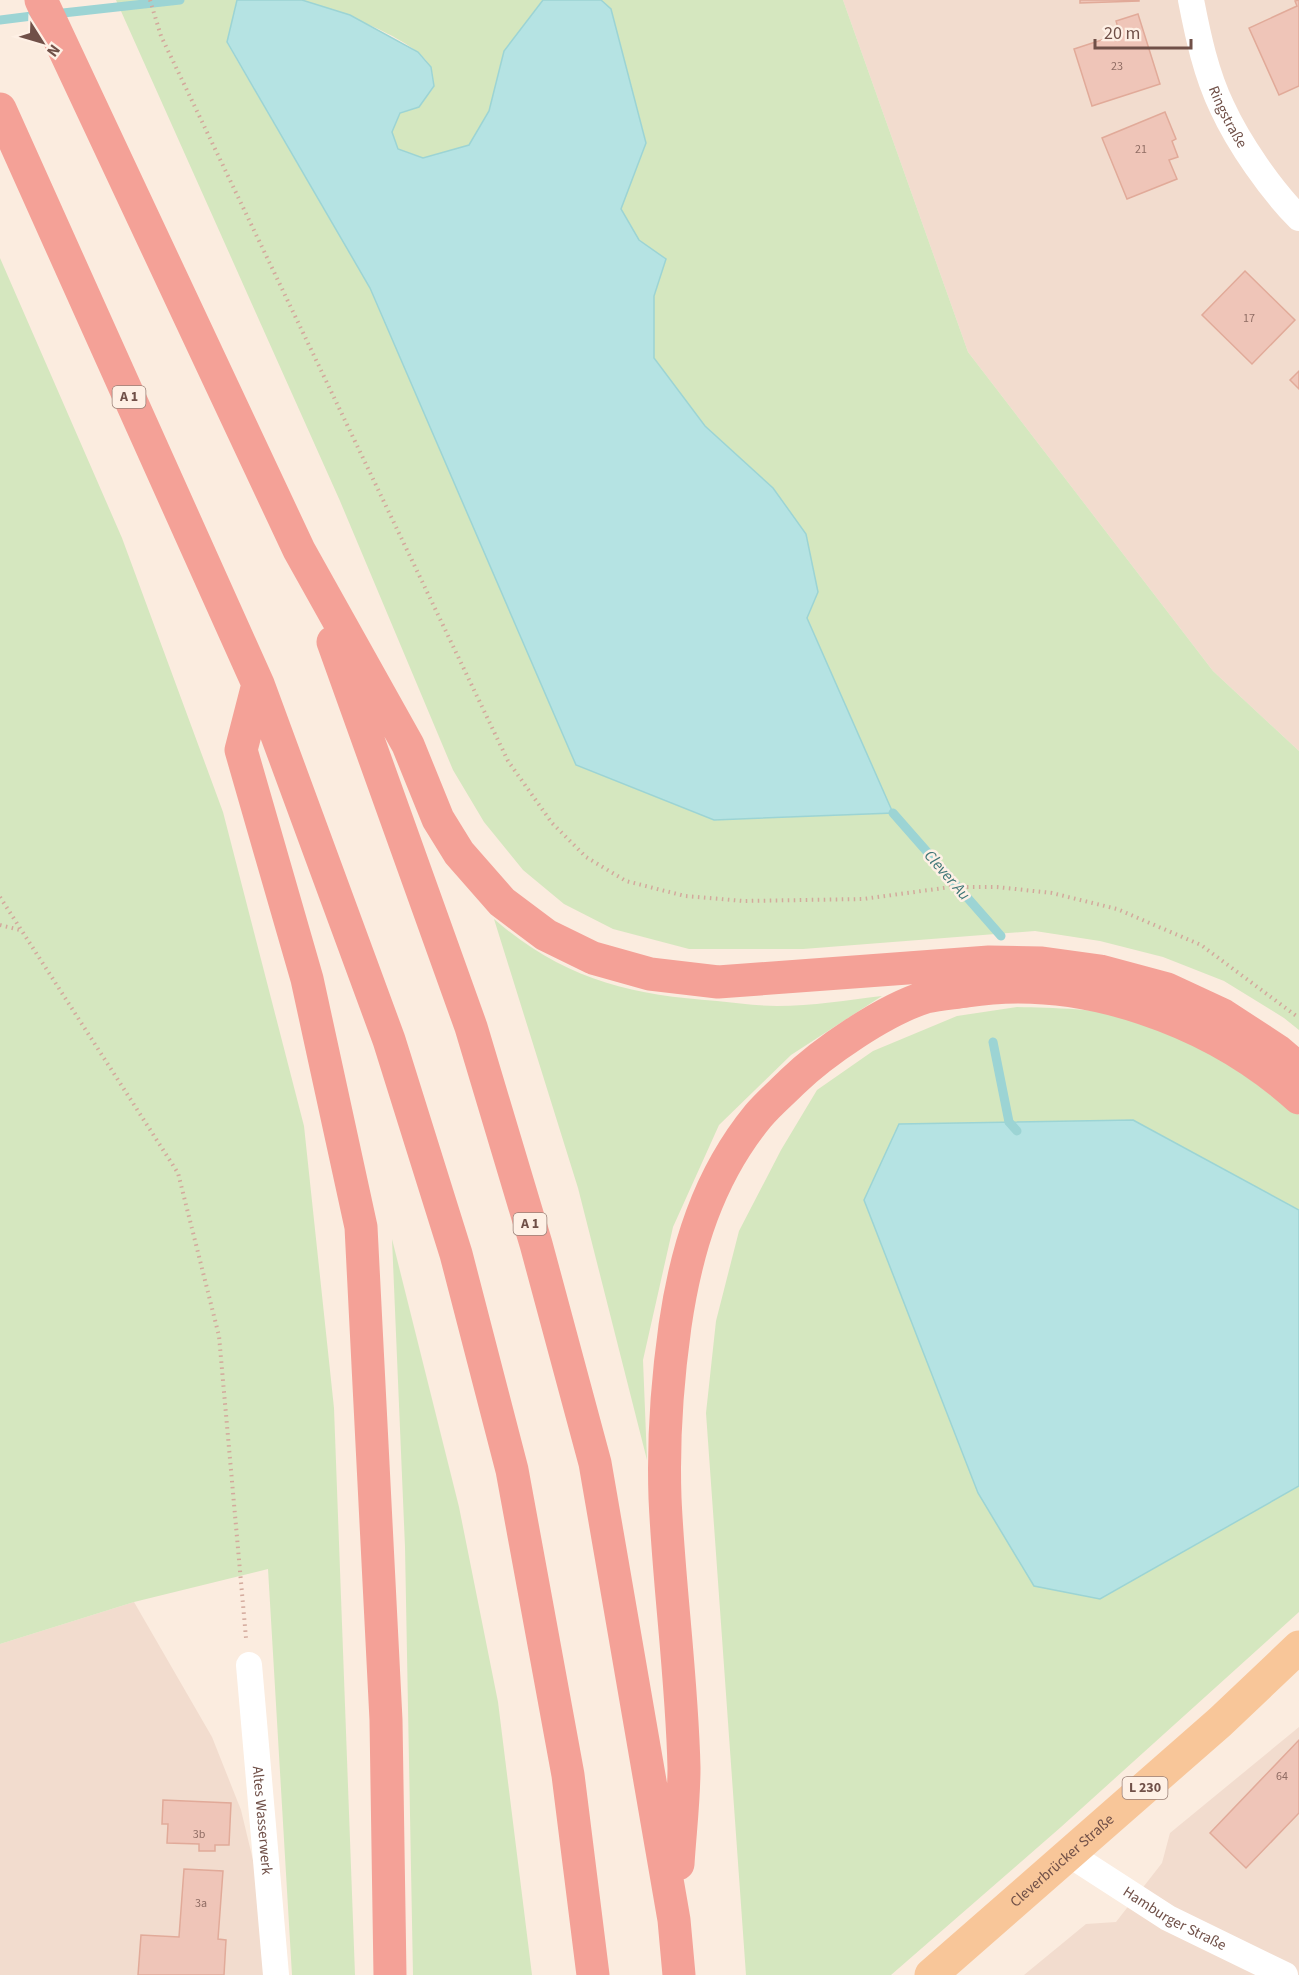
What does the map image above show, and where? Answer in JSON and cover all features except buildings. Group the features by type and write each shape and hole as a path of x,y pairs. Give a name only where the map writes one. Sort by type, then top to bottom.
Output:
{"highway":[{"name":"A 1","path":"46,9 299,550 471,1027 536,1244 595,1463 674,1920 679,1975"},
{"name":"A 1","path":"0,109 258,684 389,1040 459,1266 514,1482 568,1775 593,1975"},
{"path":"299,550 408,745 438,819 459,853 502,902 546,935 592,958 650,974 718,982 989,962 1042,963 1100,971 1167,989 1223,1015 1278,1051 1299,1069"},
{"path":"258,684 241,750 307,979 361,1227 386,1720 390,1975"},
{"path":"674,1920 684,1769 665,1497 667,1386 682,1281 698,1220 724,1165 758,1115 812,1063 876,1022 926,998 983,988 1033,986 1104,997 1164,1016 1213,1038 1299,1098"}],"main road":[{"name":"Cleverbrücker Straße","path":"932,1975 1220,1722 1299,1647"}],"street":[{"name":"Ringstraße","path":"1191,0 1200,45 1222,107 1277,196 1299,218"},
{"name":"Altes Wasserwerk","path":"249,1665 276,1975"},
{"name":"Hamburger Straße","path":"1069,1854 1168,1918 1285,1975"}],"path":[{"path":"150,0 161,36 508,760 552,823 586,857 626,881 685,896 756,901 862,899 951,887 997,886 1052,893 1117,909 1201,945 1299,1018"},
{"path":"0,897 178,1173 219,1336 249,1665"},
{"path":"0,925 20,930"}],"shaded area":[{"path":"843,0 1299,0 1299,751 1213,671 968,352"},
{"path":"134,1602 212,1737 241,1810 257,1877 267,1975 0,1975 0,1644"},
{"path":"1299,1727 1299,1975 1024,1975 1086,1924 1116,1922 1162,1863 1170,1833"}],"green space":[{"path":"116,0 237,0 227,43 370,288 576,765 714,820 892,813 807,618 818,592 773,488 705,426 654,358 654,296 666,259 639,240 621,209 646,142 611,9 601,0 843,0 968,352 1213,671 1299,751 1299,1030 1284,1018 1224,981 1163,957 1100,941 1035,931 803,949 689,949 613,929 564,904 523,870 484,822 453,770 340,501"},
{"path":"302,0 543,0 504,51 489,111 469,145 423,158 398,149 392,132 400,113 419,107 434,87 431,68 423,57 410,46 373,26"},
{"path":"0,258 122,538 223,812 304,1126 334,1408 355,1975 292,1975 268,1569 134,1602 0,1644"},
{"path":"494,919 520,940 572,970 598,980 655,994 777,1006 817,1004 882,996 791,1055 719,1125 673,1227 643,1360 647,1460 578,1188"},
{"path":"1017,1007 1102,1012 1150,1022 1208,1051 1299,1115 1299,1210 1133,1120 899,1124 1100,1598 1299,1486 1299,1612 1061,1827 891,1975 746,1975 706,1413 716,1321 739,1231 781,1150 817,1090 873,1051 957,1016"},
{"path":"392,1239 459,1507 498,1702 532,1975 413,1975 405,1547"}],"water":[{"path":"237,0 302,0 350,15 418,52 431,67 434,86 419,107 400,113 392,132 398,149 423,158 469,145 489,111 504,51 543,0 601,0 611,9 646,143 621,209 639,240 666,259 654,296 654,358 705,426 773,488 806,534 818,592 807,618 893,813 714,820 576,765 370,288 227,42"},
{"path":"1133,1120 1299,1210 1299,1486 1100,1599 1034,1586 978,1493 864,1200 899,1124"}],"waterway":[{"name":"Clever Au","path":"54,14 180,0"},
{"name":"Clever Au","path":"0,20 40,15"},
{"name":"Clever Au","path":"893,813 1001,936"},
{"name":"Clever Au","path":"993,1042 1009,1122 1017,1131"}]}
